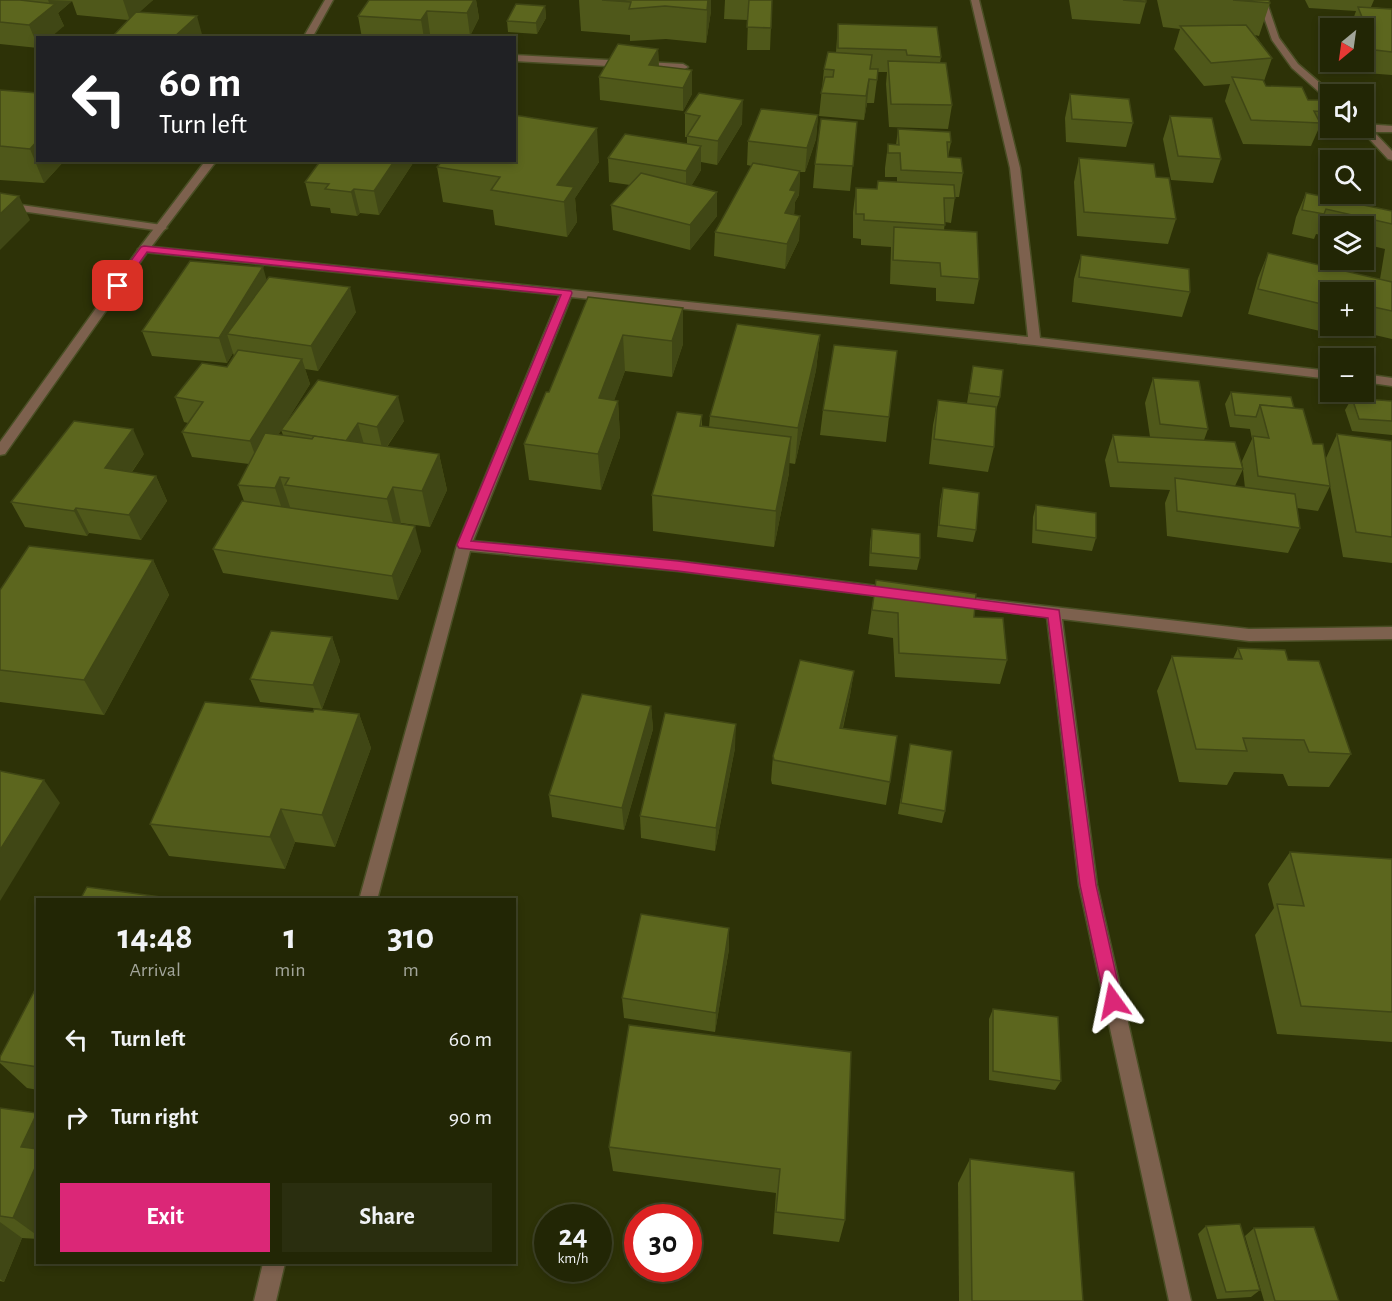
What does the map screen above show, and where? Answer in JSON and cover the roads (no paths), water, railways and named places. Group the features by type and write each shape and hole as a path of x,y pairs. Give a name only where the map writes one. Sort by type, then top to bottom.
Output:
{"street":[{"path":"308,36 329,0"},
{"path":"975,0 1015,168 1034,341"},
{"path":"1262,0 1275,38 1295,66 1320,88"},
{"path":"516,58 683,67"},
{"path":"1374,128 1392,129"},
{"path":"1374,138 1392,157"},
{"path":"0,451 144,249 211,162"},
{"path":"0,205 162,228"},
{"path":"144,249 1034,341 1320,374"},
{"path":"369,898 464,545 567,293"},
{"path":"1374,379 1392,382"},
{"path":"464,545 678,566 913,596"},
{"path":"937,599 1249,635 1392,633"},
{"path":"1054,614 1088,885 1180,1301"},
{"path":"265,1301 274,1264"}]}
